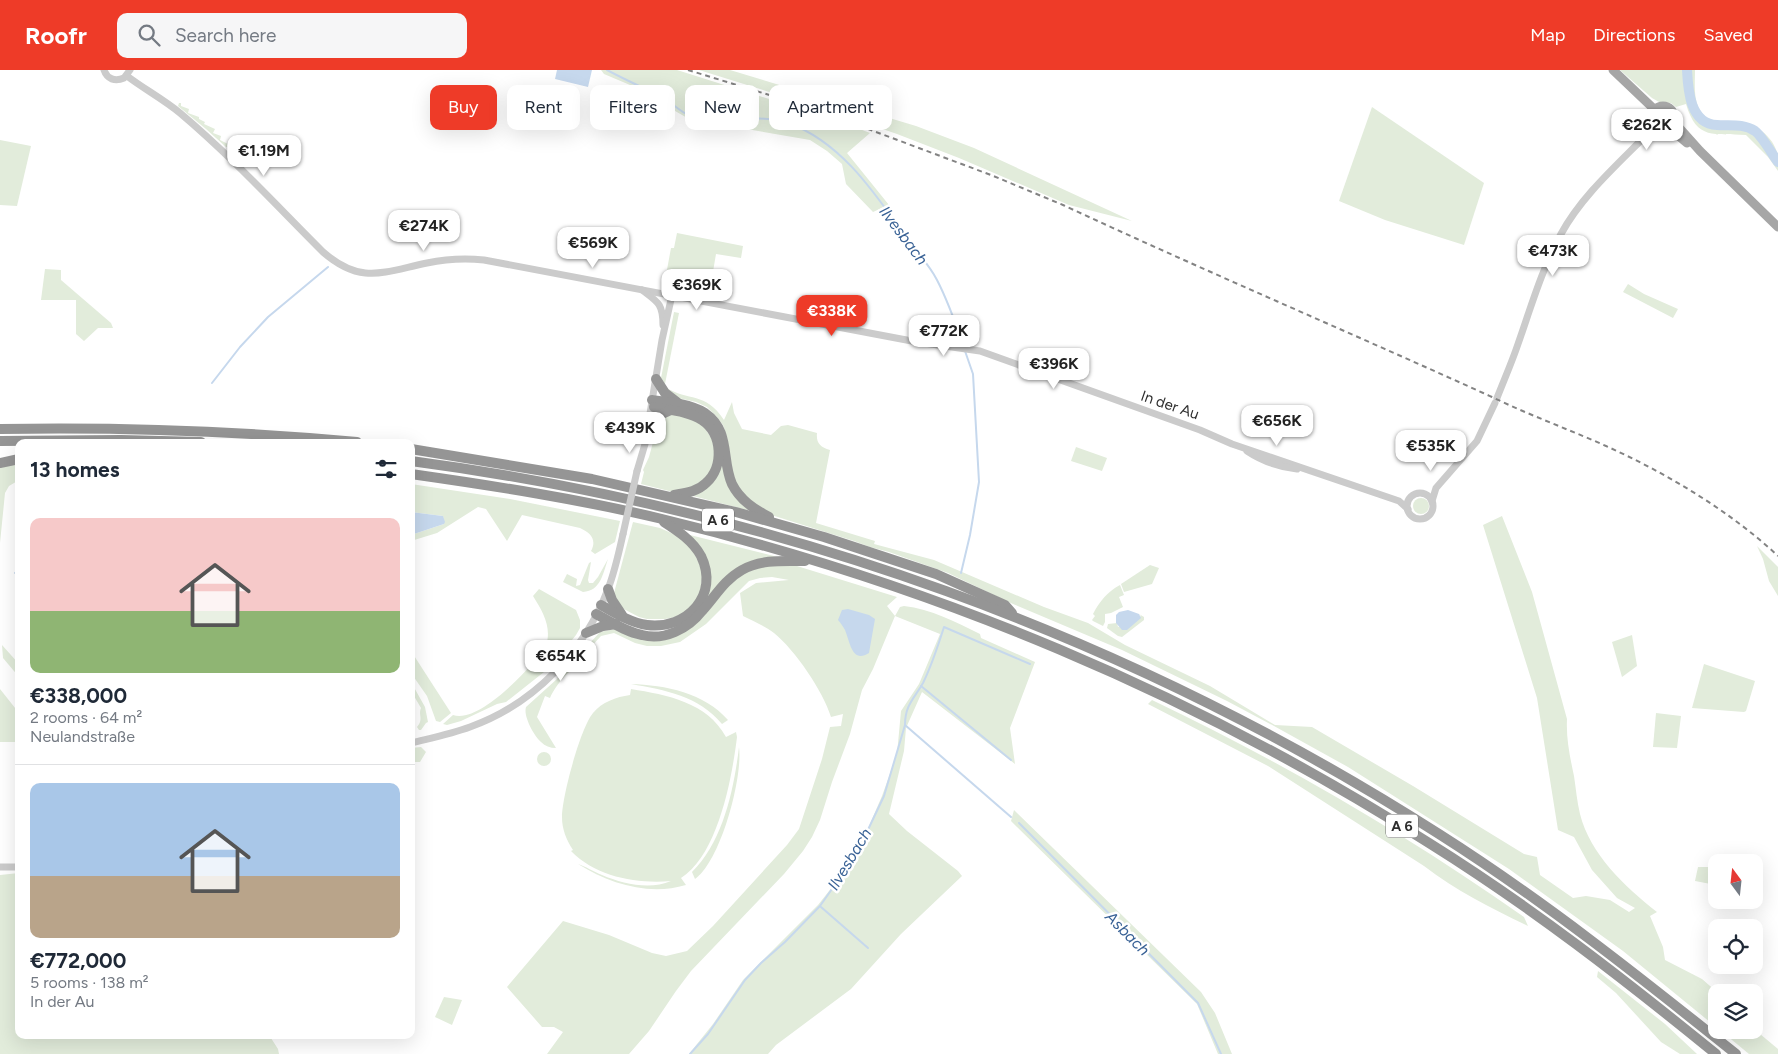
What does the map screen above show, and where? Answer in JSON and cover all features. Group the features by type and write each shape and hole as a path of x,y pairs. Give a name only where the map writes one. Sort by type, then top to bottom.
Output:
{"highway":[{"path":"656,379 665,393 681,405"},
{"path":"652,403 681,405 706,414 718,426 725,446 729,475 738,494 751,507 783,525"},
{"path":"652,403 693,415 706,423 717,440 719,457 717,468 706,483 695,491 670,496"},
{"path":"648,428 662,414 671,410"},
{"path":"235,427 297,433 322,439"},
{"path":"0,429 168,430 310,439"},
{"path":"0,440 15,440"},
{"path":"415,450 592,479 670,496 783,525 936,574 1005,606 1016,617"},
{"path":"0,454 15,454"},
{"path":"0,463 15,460"},
{"name":"A 6","path":"415,462 477,470 640,500 729,522 822,549 908,576 1016,617 1164,681 1255,727 1337,772 1438,833 1589,938 1736,1054"},
{"name":"A 6","path":"415,475 569,499 660,518 816,561 901,588 1033,638 1152,690 1316,775 1391,819 1489,883 1574,942 1716,1054"},
{"path":"599,610 646,625 668,624 690,615 703,595 706,572 701,556 689,541 660,518"},
{"path":"599,610 616,624 642,636 664,636 684,628 694,620 728,580 748,567 774,562 816,561"},
{"path":"608,589 624,617"},
{"path":"586,633 603,626 616,624"}],"main road":[{"path":"1613,70 1654,110"},
{"path":"1660,106 1668,106 1673,111 1671,124 1660,128 1656,125 1652,119 1654,110 1660,106"},
{"path":"1671,124 1778,227"}],"street":[{"path":"104,70 106,75 112,79 120,80 128,73"},
{"name":"In der Au","path":"128,73 202,132 323,252 335,262 348,269 372,274 436,261 470,259 498,262 929,344 980,351 1200,430 1243,448 1399,501 1408,509"},
{"path":"1450,472 1422,493 1414,494 1409,500 1408,509 1415,517 1426,517 1433,509 1432,501 1436,488 1450,472 1476,441 1496,400 1518,347 1539,282 1561,234 1576,210 1656,125"},
{"path":"640,289 657,301 663,310 662,340"},
{"path":"415,741 471,727 490,719 516,704 552,675 570,656 586,633 608,589 623,534 648,428 662,340 672,295"},
{"path":"1422,493 1426,494 1432,501"},
{"name":"In der Au","path":"1399,501 1409,500"},
{"path":"0,867 15,867"}],"green space":[{"path":"601,70 677,70 725,85 685,85 685,117 675,111 675,85 630,85 604,74"},
{"path":"699,70 730,70 780,85 769,85 769,92 759,89 759,85 747,85"},
{"path":"1620,70 1695,70 1698,108 1704,116 1711,120 1746,123 1759,129 1774,145 1777,152 1778,171 1768,157 1746,135 1716,134 1701,130 1690,116 1686,104 1676,107 1671,103 1659,102"},
{"path":"759,96 769,99 769,130 862,130 870,133 847,153 889,205 873,212 846,184 842,164 810,140 752,130 759,130"},
{"path":"181,103 181,106 189,109 188,113 199,117 199,119 205,122 204,124 215,129 213,133 221,136 220,140 232,146 226,147 178,106"},
{"path":"1372,107 1484,183 1464,245 1385,220 1339,201"},
{"path":"892,119 974,148 1132,221 1069,205 885,130 892,130"},
{"path":"0,140 31,146 17,206 0,205"},
{"path":"677,233 743,246 741,258 716,254 709,295 664,286 671,248 674,248"},
{"path":"45,269 61,270 61,280 111,323 113,328 98,328 84,341 76,334 76,300 41,300"},
{"path":"1628,284 1644,294 1678,309 1673,318 1623,292"},
{"path":"674,312 679,313 665,384 661,378"},
{"path":"665,387 674,392 703,401 717,411 724,420 732,402 734,413 742,429 771,435 781,426 788,425 817,433 819,444 830,450 816,523 875,541 874,544 934,560 1044,607 1088,623 1125,645 1210,686 1275,725 1312,727 1524,854 1537,857 1540,875 1573,898 1586,896 1610,900 1629,912 1635,908 1617,898 1592,870 1574,837 1558,830 1537,698 1483,525 1502,516 1532,592 1567,719 1570,755 1579,809 1585,829 1600,856 1610,869 1657,912 1650,916 1663,947 1665,960 1702,979 1708,984 1708,1020 1623,951 1509,869 1348,767 1274,726 1122,650 1013,604 948,573 889,552 765,513 737,488 730,462 727,437 723,425 716,416 707,407 696,402 674,397"},
{"path":"675,414 700,421 716,445 715,466 698,486 673,492 641,484 643,470 649,457 658,424 662,418"},
{"path":"1076,447 1107,458 1102,471 1071,461"},
{"path":"721,461 751,511 689,495"},
{"path":"15,464 15,482 9,486 5,493 0,543 0,468"},
{"path":"415,485 510,499 620,521 615,542 595,554 591,551 593,547 592,537 584,530 522,515 507,541 486,509 478,507 437,533 415,540 415,534 444,524 443,516 415,512"},
{"path":"1421,498 1427,500 1429,506 1427,512 1421,514 1415,512 1413,506 1415,500"},
{"path":"633,522 660,528 680,537 691,546 703,572 699,600 680,616 665,619 647,619 620,607 614,593"},
{"path":"690,535 778,557 761,560 708,597 706,596 708,585"},
{"path":"1757,546 1778,567 1778,596 1769,581"},
{"path":"608,559 598,585 589,591 583,592 563,582 567,574 577,579 576,586 580,585 591,562 588,580 589,583 593,583"},
{"path":"765,565 797,566 897,597 887,606 895,616 862,690 850,734 820,820 803,851 784,874 691,971 649,1031 629,1054 547,1054 563,1032 554,1027 542,1027 507,987 563,921 609,935 652,953 666,956 687,951 713,926 787,845 799,829 822,759 830,727 841,726 843,714 831,717 815,683 791,650 770,630 743,616 740,593 756,583 789,580 772,577 749,581 706,624 680,642 661,646 647,646 635,643 614,633 601,636 589,649 589,652 584,655 585,661 574,667 564,676 550,698 545,696 537,717 556,748 544,745 535,735 526,715 526,707 557,679 600,632 615,629 664,639 719,595 740,575"},
{"path":"1150,565 1159,568 1152,584 1124,592 1121,584"},
{"path":"1120,585 1124,595 1119,597 1123,607 1105,614 1103,626 1093,621 1095,616 1093,614 1101,601"},
{"path":"539,589 576,610 580,620 580,628 576,635 544,672 506,702 497,704 461,721 447,725 443,724 453,715 462,716 484,707 516,681 544,651 548,639 546,620 533,596"},
{"path":"904,606 934,613 980,634 981,638 1035,662 1010,728 1015,764 922,692 906,728 904,751 889,814 962,876 901,934 851,989 776,1045 768,1054 689,1054 713,1024 743,980 818,905 840,877 866,833 897,754 901,711 919,684 940,634 895,616 900,607"},
{"path":"1139,614 1144,617 1144,620 1122,637 1107,628 1108,624 1117,623 1118,627 1141,616"},
{"path":"1632,635 1637,666 1622,677 1612,642"},
{"path":"2,645 15,660 15,672 3,658"},
{"path":"415,657 451,713 440,722 436,721 427,696 415,679"},
{"path":"1704,664 1755,681 1746,711 1692,708"},
{"path":"631,684 657,686 684,692 708,703 728,720 722,724 703,707 681,696"},
{"path":"0,689 15,708 15,742 0,742"},
{"path":"415,689 425,707 428,722 419,730 417,727 421,719 421,708 415,698"},
{"path":"631,689 685,702 708,716 718,725 726,737 736,732 737,737 731,773 721,814 705,852 694,867 681,878 686,885 658,889 644,888 630,886 603,877 578,864 610,878 636,885 663,884 671,881 631,880 605,873 581,860 571,851 573,850 566,838 562,817 568,780 577,748 588,721 593,713 605,703 630,695"},
{"path":"1152,700 1248,748 1389,828 1524,917 1528,926 1461,891 1268,766 1148,704"},
{"path":"1656,713 1681,716 1677,748 1653,747"},
{"path":"421,747 426,752 420,762 415,762 415,748"},
{"path":"739,747 737,778 728,818 713,855 705,869 695,879 692,872 712,846 725,814 734,780"},
{"path":"541,752 547,752 551,759 547,766 541,766 537,762 537,756"},
{"path":"1014,810 1201,992 1215,1013 1232,1054 1218,1054 1197,1004 1011,821"},
{"path":"1698,867 1708,867 1708,883 1695,881"},
{"path":"15,873 15,1039 272,1039 279,1054 0,1054 0,875"},
{"path":"1598,971 1665,1024 1697,1054 1680,1054 1661,1042 1616,993 1597,977"},
{"path":"444,997 462,1000 452,1025 435,1017"},
{"path":"1763,1036 1778,1049 1778,1054 1749,1054 1731,1039 1763,1039"}],"water":[{"path":"557,70 592,70 588,87 555,79"},
{"path":"415,512 443,516 444,524 415,534"},
{"path":"848,609 869,615 875,619 869,653 863,656 855,654 852,650 845,630 838,620 842,610"},
{"path":"1128,610 1139,614 1141,618 1127,630 1122,630 1116,623 1116,615 1119,612"}],"waterway":[{"name":"Ilvesbach","path":"607,70 665,99 690,116 714,120 777,120 807,132 825,143 870,188 931,270 945,296 964,347"},
{"path":"1687,70 1692,105 1701,119 1717,125 1750,128 1758,133 1778,162"},
{"path":"212,383 240,347 268,317 328,267"},
{"name":"Ilvesbach","path":"961,573 979,482 973,374 965,351"},
{"name":"Ilvesbach","path":"690,1054 708,1034 745,980 820,906 856,855 884,796 905,725 908,707 923,683 944,627 1030,664"},
{"path":"921,686 1011,760"},
{"name":"Asbach","path":"905,725 1011,817"},
{"name":"Asbach","path":"1019,823 1198,1003 1221,1054"},
{"path":"821,907 868,948"}],"railway":[{"path":"688,70 844,120 991,175 1063,205 1520,410 1606,446 1651,468 1696,494 1759,539 1778,556"}]}
